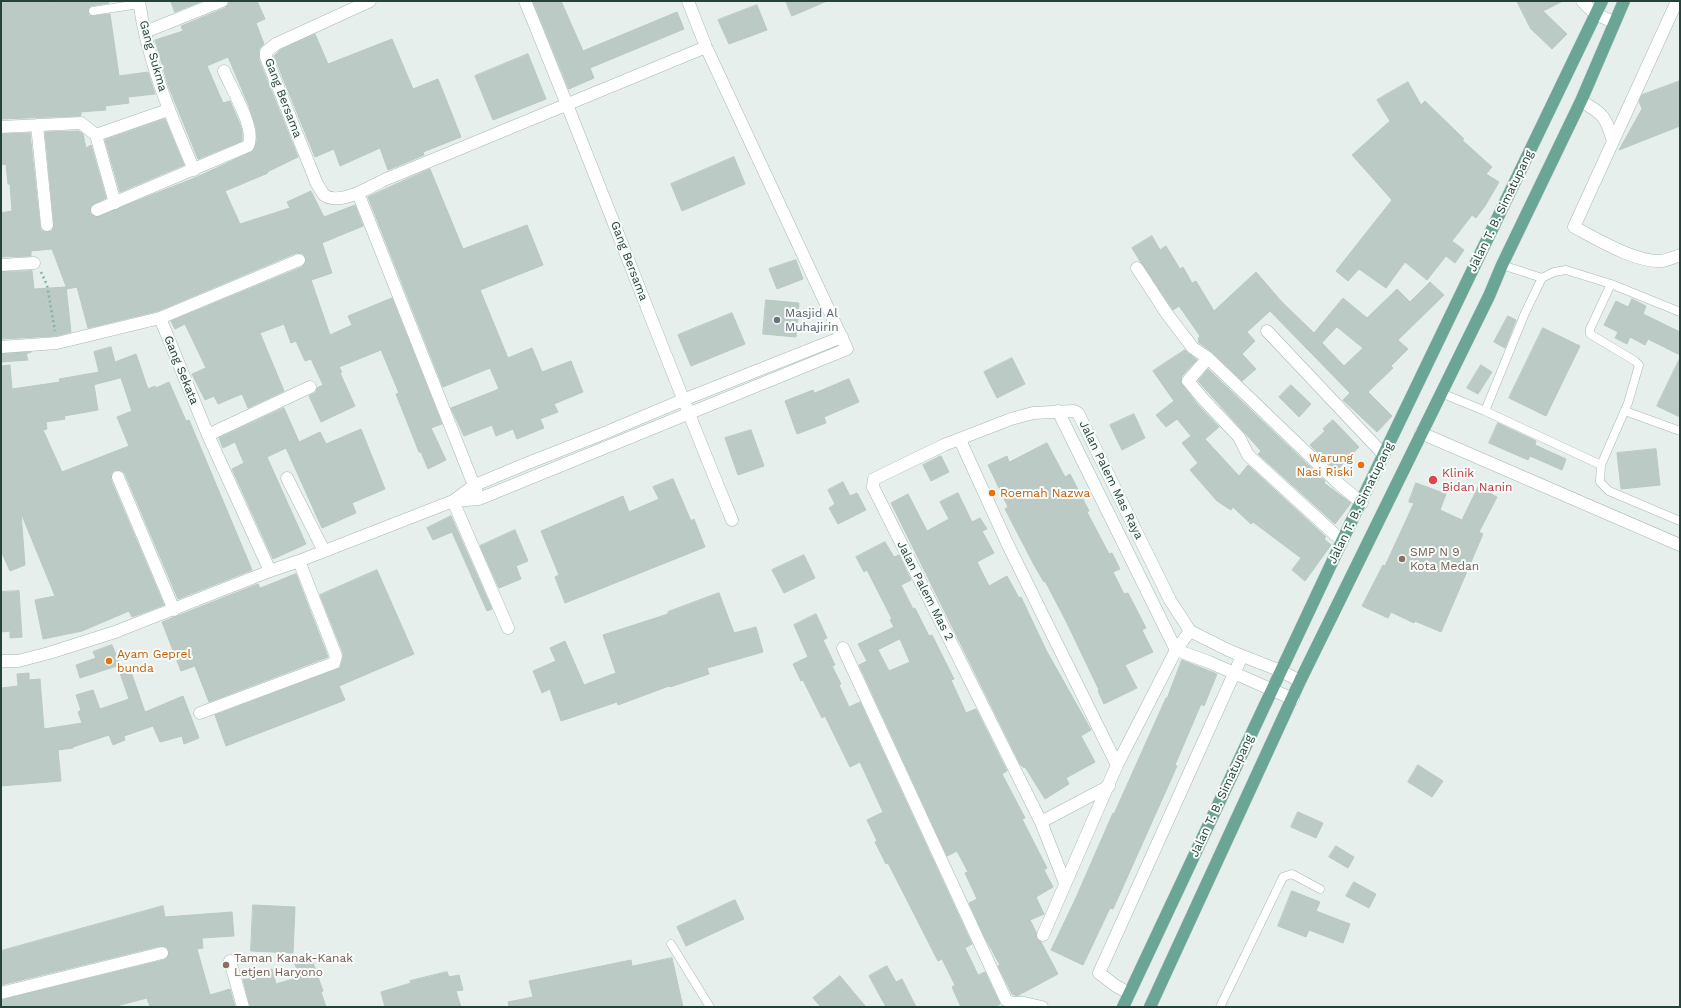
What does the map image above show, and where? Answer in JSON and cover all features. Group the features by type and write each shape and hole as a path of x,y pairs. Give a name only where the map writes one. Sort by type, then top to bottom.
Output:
{"main road":[{"name":"Jalan T. B. Simatupang","path":"1123,1007 1342,541 1362,503 1602,1"},
{"name":"Jalan T. B. Simatupang","path":"1150,1007 1300,681 1489,296 1502,265 1581,101 1624,1"}],"street":[{"path":"145,32 222,1"},
{"name":"Gang Bersama","path":"358,192 344,197 334,198 324,195 317,184 266,57 266,52 276,44 370,1"},
{"name":"Gang Bersama","path":"525,1 732,520"},
{"path":"452,501 479,499 847,350 706,47 688,1"},
{"path":"1582,1 1595,14 1614,22"},
{"path":"1678,1 1574,227 1626,252 1649,260 1663,260 1680,255"},
{"name":"Gang Sukma","path":"139,3 145,32 168,110 194,170"},
{"path":"479,499 475,485 358,192 706,47"},
{"path":"97,210 248,146 250,142 249,126 224,71"},
{"path":"1581,101 1601,113 1608,124 1613,141"},
{"path":"96,135 168,110"},
{"path":"1,127 81,123 96,135 115,203"},
{"path":"37,125 48,225"},
{"path":"1,347 57,343 160,318 298,260"},
{"path":"1,265 34,263"},
{"path":"1137,268 1167,314 1193,348 1208,358 1338,484 1362,503"},
{"name":"Gang Sekata","path":"160,318 208,435 270,570"},
{"path":"1267,331 1384,455"},
{"path":"1,661 18,661 49,653 115,632 174,610 270,570 299,561 452,501 475,485 842,337"},
{"path":"1208,358 1188,380 1204,400 1239,437 1248,455 1342,541"},
{"path":"774,365 779,378"},
{"path":"208,435 310,387"},
{"name":"Jalan Palem Mas 2","path":"1058,411 1033,413 1011,418 960,440 944,445 874,479 873,487 1041,822 1065,882"},
{"name":"Jalan Palem Mas Raya","path":"1176,650 1058,411 1074,411 1078,413 1170,600 1190,631"},
{"path":"1421,433 1680,545"},
{"path":"602,434 608,447"},
{"path":"960,440 1008,545 1118,765"},
{"path":"523,465 528,479"},
{"path":"118,477 174,610"},
{"path":"287,478 324,551"},
{"path":"452,501 508,628"},
{"path":"200,713 334,663 336,656 299,561"},
{"path":"1043,935 1065,882 1118,765 1176,650 1190,631 1242,656 1281,671 1300,681"},
{"path":"843,648 1006,1000 1012,1003 1024,1003 1042,1007"},
{"path":"1176,650 1208,662 1293,699"},
{"path":"1129,993 1116,986 1099,973 1242,656"},
{"path":"1041,822 1109,786"},
{"path":"1,993 162,953"},
{"path":"230,960 243,1007"}],"lane":[{"path":"93,11 139,3"},
{"path":"1502,265 1542,278"},
{"path":"1485,411 1525,313 1542,278 1554,272 1566,270 1611,284 1680,312"},
{"path":"1611,284 1590,329 1590,334 1639,365 1625,411 1601,465 1599,479 1609,491 1680,521"},
{"path":"1441,393 1485,411 1601,465"},
{"path":"1625,411 1680,431"},
{"path":"1220,1007 1283,877 1292,874 1320,889"},
{"path":"671,944 710,1007"}],"path":[{"path":"34,263 42,273 47,285 57,343"}],"building":[{"path":"1,1 53,1 53,3 66,1 108,1 109,3 90,6 88,11 89,15 93,16 110,14 119,76 148,72 155,94 128,97 129,103 105,106 106,110 81,112 81,115 79,116 1,119"},
{"path":"171,1 202,1 175,12"},
{"path":"229,1 257,1 265,19 256,23 264,44 259,49 259,60 298,157 267,172 268,173 225,191 240,224 290,208 287,202 311,191 324,217 355,205 363,226 322,243 332,273 311,280 330,335 352,325 348,316 392,298 442,424 431,428 446,460 428,469 421,452 419,452 396,394 399,393 381,350 339,367 342,372 340,373 355,406 321,422 309,396 316,392 317,388 323,385 311,359 305,361 296,341 291,343 284,324 260,333 284,391 248,408 242,394 218,404 214,396 205,400 192,374 206,368 185,324 175,329 171,321 302,267 306,261 303,254 296,253 158,311 88,328 77,287 67,289 52,249 31,251 31,256 1,257 1,213 12,211 10,184 8,184 6,164 1,165 1,134 30,133 40,226 41,230 47,232 52,231 54,224 45,132 79,131 83,134 86,148 91,145 106,198 91,206 90,213 96,217 197,177 253,151 257,140 256,128 249,106 228,57 207,66 223,103 230,101 242,131 242,141 198,159 168,85 155,40 183,31 181,26 225,8"},
{"path":"533,1 561,1 583,51 677,12 684,29 590,68 594,78 569,89"},
{"path":"786,1 827,1 792,16"},
{"path":"1517,1 1563,1 1543,11 1567,34 1552,49 1531,29"},
{"path":"757,5 767,30 729,44 718,20"},
{"path":"315,34 328,64 392,39 413,89 438,79 461,137 423,152 424,155 388,170 380,148 340,166 334,149 315,157 274,56 280,50"},
{"path":"528,54 546,99 493,120 475,76"},
{"path":"1680,81 1680,126 1619,150 1642,109 1639,101 1642,95"},
{"path":"1408,82 1421,105 1425,101 1464,139 1462,140 1492,167 1486,174 1499,182 1476,218 1472,215 1452,241 1464,250 1455,263 1446,256 1427,280 1405,262 1386,288 1359,269 1348,281 1336,271 1392,200 1352,155 1390,121 1377,100"},
{"path":"165,119 184,165 120,192 105,140"},
{"path":"734,157 745,184 682,211 671,184"},
{"path":"430,169 463,249 527,225 543,265 480,290 508,358 532,348 542,372 571,361 583,392 554,404 558,412 540,419 544,428 517,439 513,429 496,436 492,425 464,436 451,408 499,389 490,368 443,387 368,197"},
{"path":"1152,236 1160,250 1166,246 1180,269 1183,267 1192,283 1196,281 1214,311 1256,272 1281,301 1314,333 1343,298 1367,318 1397,289 1410,302 1430,282 1444,295 1398,340 1408,349 1391,366 1393,368 1368,392 1392,416 1377,432 1343,400 1350,393 1270,311 1247,332 1255,341 1242,354 1256,369 1242,381 1213,353 1198,342 1200,336 1179,306 1173,310 1132,248","holes":["1337,327 1363,348 1344,366 1322,343"]},
{"path":"796,260 803,279 777,289 769,269"},
{"path":"32,271 34,289 66,287 71,332 56,336 1,339 1,272"},
{"path":"1632,299 1646,306 1643,314 1680,332 1680,355 1648,339 1645,345 1630,337 1627,344 1615,338 1618,332 1604,325 1616,301 1628,307"},
{"path":"766,300 799,303 796,337 763,334"},
{"path":"732,313 745,344 691,366 678,335"},
{"path":"1508,316 1516,320 1505,348 1494,342"},
{"path":"1543,328 1580,346 1546,416 1509,398"},
{"path":"111,347 115,362 136,354 148,389 155,386 156,388 169,382 186,421 189,420 252,570 178,599 125,474 122,471 115,470 112,473 111,480 164,605 132,617 129,611 82,631 43,639 35,600 55,596 21,513 25,565 10,571 1,551 1,366 10,365 12,389 60,382 59,379 99,372 94,352","holes":["121,378 132,411 117,417 129,446 62,472 43,430 47,429 46,422 65,419 64,416 98,410 94,385"]},
{"path":"1185,350 1197,360 1182,376 1181,383 1198,405 1219,427 1205,439 1239,476 1248,465 1326,537 1324,539 1331,545 1305,581 1292,570 1301,558 1253,522 1251,524 1233,507 1231,510 1217,501 1190,470 1198,463 1182,443 1191,436 1177,419 1166,427 1156,415 1174,401 1153,371"},
{"path":"31,352 26,354 28,360 1,362 1,354"},
{"path":"1012,358 1025,384 997,398 984,372"},
{"path":"1680,358 1680,417 1657,406"},
{"path":"1481,365 1492,372 1478,394 1467,388"},
{"path":"1208,369 1325,481 1324,483 1351,503 1335,524 1258,454 1261,451 1198,381"},
{"path":"849,379 859,402 824,417 826,423 797,434 785,401 813,390 814,393"},
{"path":"1291,385 1311,404 1299,417 1279,397"},
{"path":"284,408 299,442 320,432 326,444 361,429 385,489 352,503 356,513 322,528 286,448 267,457 306,544 273,559 232,469 244,463 235,442 223,448 219,438"},
{"path":"1134,414 1145,438 1122,450 1110,425"},
{"path":"1333,420 1359,447 1336,471 1310,445 1325,431 1323,429"},
{"path":"1498,423 1536,441 1535,445 1566,459 1562,470 1530,456 1528,460 1489,443"},
{"path":"751,430 764,466 738,475 725,438"},
{"path":"1047,443 1065,477 1070,474 1089,511 1087,512 1109,554 1112,553 1120,569 1113,572 1124,594 1128,593 1146,628 1142,630 1153,652 1125,665 1137,688 1104,704 1098,691 1099,690 1066,621 1045,581 1044,582 1034,565 1005,509 1008,507 988,465 1007,456 1009,462"},
{"path":"1656,449 1660,485 1621,489 1617,453"},
{"path":"941,456 949,472 931,481 923,465"},
{"path":"673,479 691,521 694,519 705,547 565,603 555,577 559,575 541,531 623,496 629,512 659,499 653,487"},
{"path":"843,482 850,496 857,493 866,510 838,524 829,508 835,504 828,490"},
{"path":"1416,483 1446,494 1440,510 1462,520 1478,487 1497,497 1479,532 1483,534 1441,632 1415,621 1414,623 1391,612 1388,618 1362,606 1383,565 1385,566 1414,503 1409,502"},
{"path":"958,493 972,522 980,518 987,529 982,531 994,553 977,562 989,586 1007,576 1019,598 1021,597 1046,650 1091,730 1081,736 1095,762 1066,778 1069,784 1045,799 1025,767 1024,768 1020,764 891,503 908,494 927,531 949,519 940,502"},
{"path":"451,516 492,609 487,611 452,532 433,540 427,528"},
{"path":"515,530 528,561 516,566 521,579 499,588 480,546"},
{"path":"885,542 894,557 899,555 911,580 901,585 913,609 915,608 929,636 932,635 954,679 951,680 966,713 976,709 1007,771 1002,774 1025,818 1022,819 1047,868 1044,870 1053,887 1036,897 1044,914 1030,920 1036,932 1037,939 1041,942 1058,974 1017,996 1012,994 998,966 1000,965 985,938 969,903 977,899 965,873 968,872 957,851 947,856 859,665 867,661 858,644 894,627 890,620 892,619 867,570 864,572 856,557","holes":["900,639 910,662 889,671 878,650"]},
{"path":"804,555 815,578 784,593 772,570"},
{"path":"377,570 414,654 339,686 345,700 226,746 215,715 340,668 343,653 320,595"},
{"path":"296,574 328,657 209,702 195,666 181,671 162,622 258,584 260,588"},
{"path":"19,591 22,637 10,638 10,631 1,632 1,592"},
{"path":"719,593 734,633 756,627 763,652 707,668 709,674 670,687 669,686 618,705 617,702 561,721 550,689 542,693 533,671 556,661 550,648 565,641 584,685 616,673 603,635 668,614 668,612"},
{"path":"816,614 827,638 823,640 835,665 832,666 841,684 839,685 849,707 860,702 972,944 965,948 978,975 985,972 1000,1004 995,1007 961,1007 952,987 955,985 942,959 938,961 888,863 886,864 875,842 877,841 867,820 883,812 860,762 850,767 825,716 822,718 803,680 801,681 793,664 808,657 794,625"},
{"path":"112,645 120,665 80,678 76,665 96,658 93,652"},
{"path":"1182,660 1217,674 1204,706 1201,704 1175,765 1177,766 1113,909 1110,908 1083,965 1051,950 1167,698"},
{"path":"130,669 145,712 183,696 199,738 184,744 182,736 160,742 153,726 124,736 125,740 113,745 109,735 73,748 58,750 61,781 1,786 1,688 18,686 17,674 29,673 29,680 40,679 44,729 82,723 78,712 81,710 76,695 93,690 100,709 129,699 120,673"},
{"path":"1418,765 1443,781 1432,797 1408,782"},
{"path":"1298,812 1323,823 1316,838 1291,827"},
{"path":"1336,846 1354,857 1348,868 1329,857"},
{"path":"1354,882 1376,894 1369,908 1346,896"},
{"path":"1292,891 1320,902 1316,911 1350,924 1343,943 1309,930 1306,937 1278,926"},
{"path":"735,900 744,919 686,946 677,927"},
{"path":"253,905 295,907 293,953 251,951"},
{"path":"163,906 165,917 232,912 234,936 202,938 203,948 197,949 210,995 230,989 235,1007 150,1007 147,998 113,1007 1,1007 1,1000 164,960 167,958 169,952 167,948 160,946 1,985 1,951"},
{"path":"311,957 323,991 321,992 326,1007 250,1007 243,979 250,979 250,976 272,969 276,984 300,977 294,962"},
{"path":"672,958 683,1007 509,1007 508,1002 533,997 529,981 631,960 632,966"},
{"path":"887,966 896,982 902,979 916,1007 886,1007 869,976"},
{"path":"447,972 449,977 459,975 463,990 456,991 461,1007 385,1007 381,992 411,983 410,981"},
{"path":"840,976 866,1007 821,1007 813,998"}],"place":[{"name":"Masjid Al Muhajirin","path":"777,320"},
{"name":"Warung Nasi Riski","path":"1361,465"},
{"name":"Klinik Bidan Nanin","path":"1433,480"},
{"name":"Roemah Nazwa","path":"992,493"},
{"name":"SMP N 9 Kota Medan","path":"1402,559"},
{"name":"Ayam Geprel bunda","path":"109,661"},
{"name":"Taman Kanak-Kanak Letjen Haryono","path":"226,965"}]}
